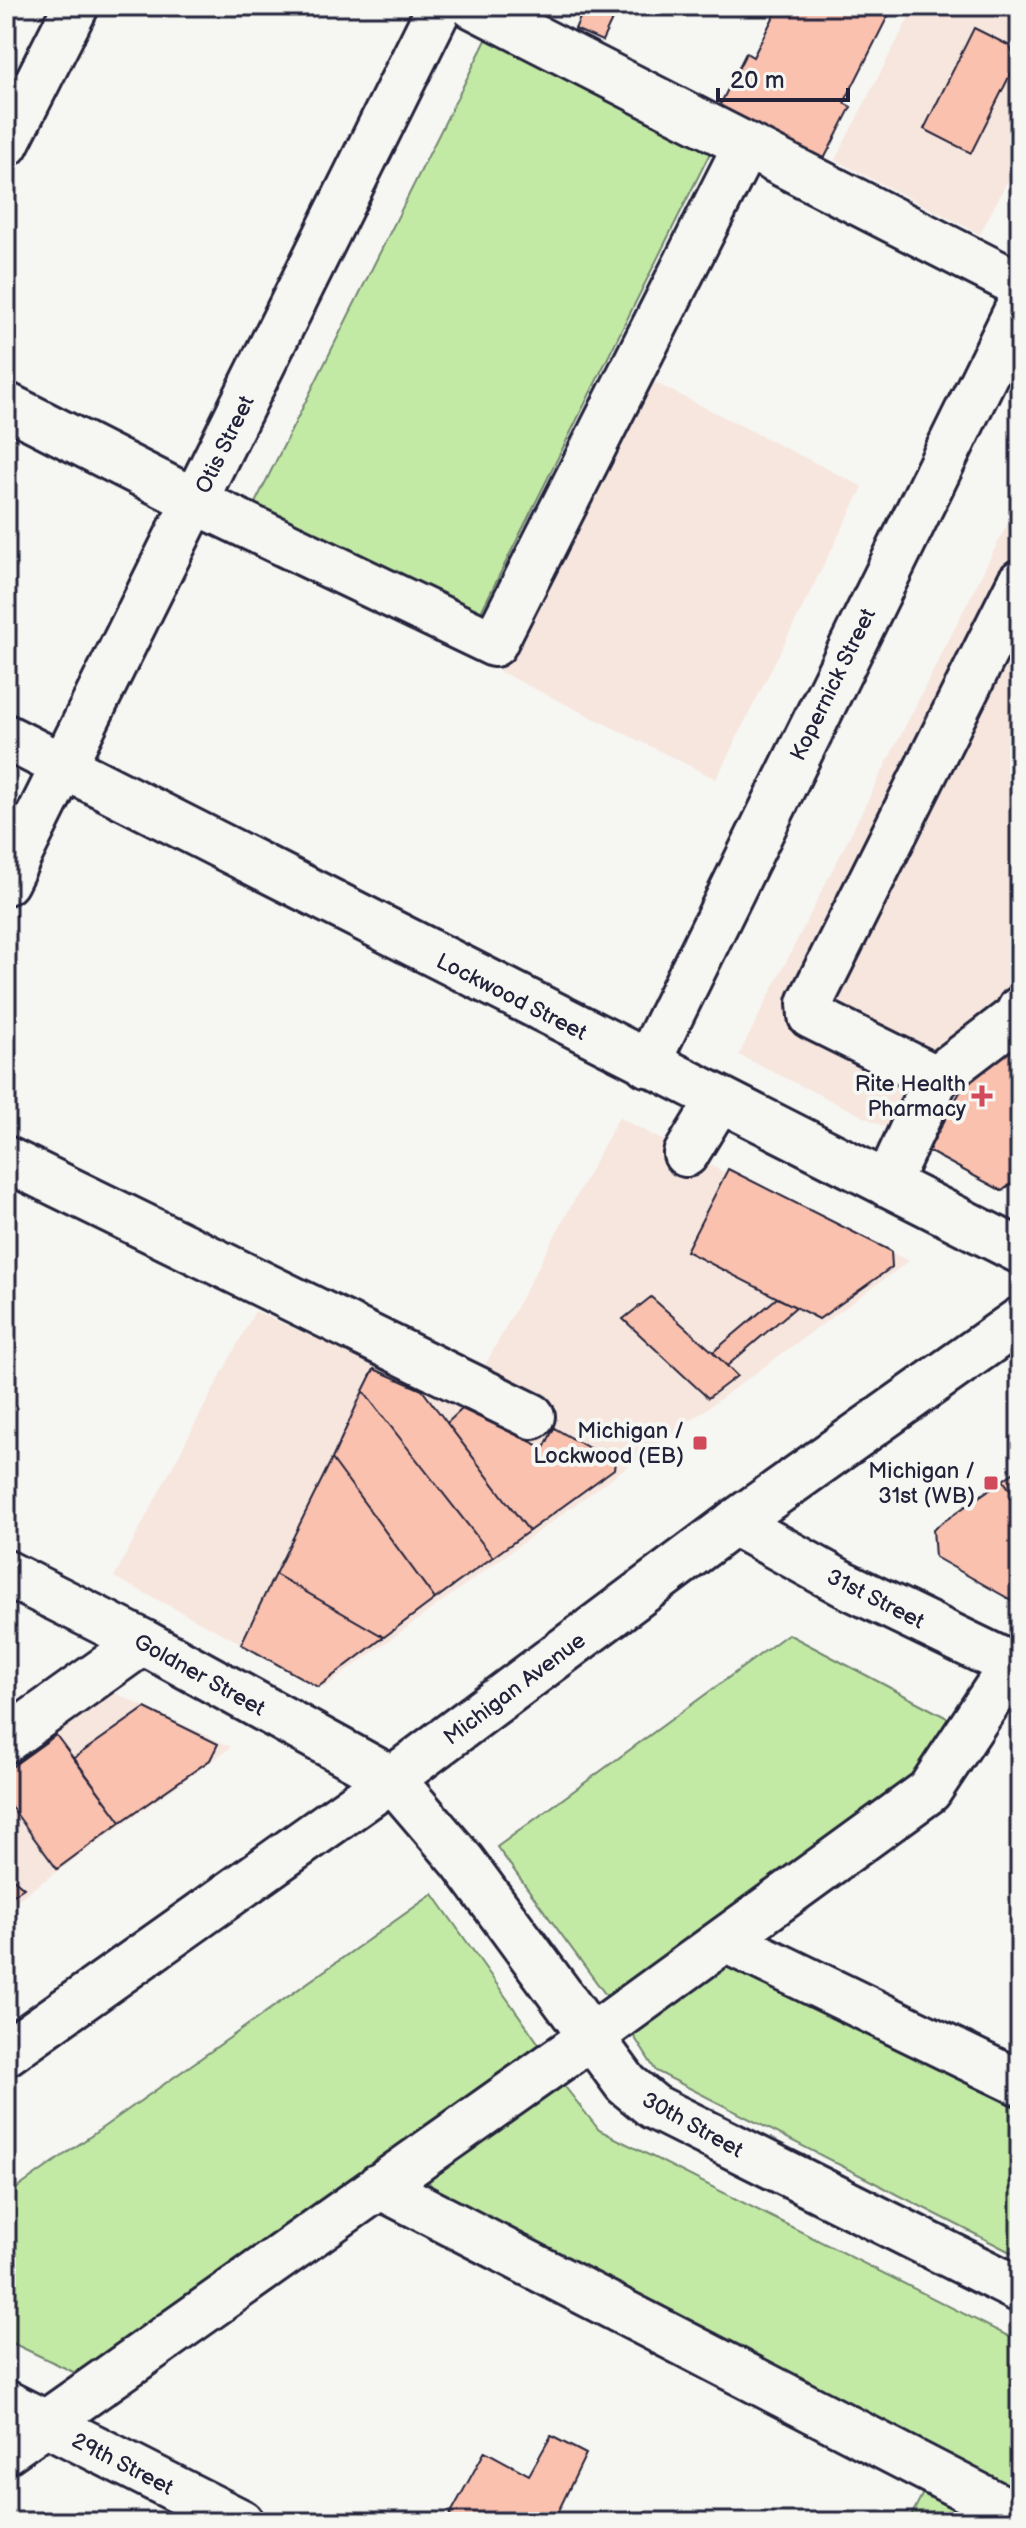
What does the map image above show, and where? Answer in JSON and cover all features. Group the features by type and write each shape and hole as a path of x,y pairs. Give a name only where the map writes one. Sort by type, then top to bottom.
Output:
{"street":[{"path":"6,144 76,6"},
{"name":"Otis Street","path":"6,882 440,6"},
{"path":"473,6 1020,285"},
{"path":"6,405 195,501 494,644 746,145"},
{"name":"Kopernick Street","path":"647,1064 1020,304"},
{"path":"936,1078 811,1016 810,1003 1020,582"},
{"name":"Lockwood Street","path":"6,737 1020,1251"},
{"path":"887,1184 936,1078 1016,1017 1020,1009"},
{"path":"686,1154 719,1100"},
{"path":"6,1159 532,1416"},
{"name":"Michigan Avenue","path":"6,2053 392,1779 734,1523 1020,1320"},
{"name":"31st Street","path":"734,1523 844,1584 1016,1667"},
{"name":"Goldner Street","path":"6,1573 143,1642 392,1779"},
{"path":"6,1740 143,1642"},
{"path":"6,2451 591,2037 929,1791 1016,1667"},
{"name":"30th Street","path":"392,1779 463,1862 626,2084 654,2107 1020,2290"},
{"path":"725,1940 1020,2083"},
{"path":"379,2186 1020,2517"},
{"name":"29th Street","path":"6,2403 241,2522"}],"shaded area":[{"path":"915,6 1020,6 1020,157 980,234 835,160"},
{"path":"646,378 863,487 716,779 499,671"},
{"path":"1020,499 1020,1180 1009,1188 739,1055"},
{"path":"619,1117 697,1159 909,1261 325,1687 114,1577 255,1311 459,1403 482,1371"},
{"path":"104,1688 231,1747 6,1908 6,1758"}],"green space":[{"path":"488,36 713,147 478,618 253,507"},
{"path":"788,1634 951,1720 911,1787 614,2006 497,1847"},
{"path":"433,1894 544,2051 84,2377 6,2340 6,2196"},
{"path":"731,1954 1020,2101 1020,2257 656,2071 630,2030"},
{"path":"562,2083 599,2130 1020,2342 1020,2500 450,2209 428,2181"},
{"path":"926,2487 996,2522 908,2522"}],"building":[{"path":"585,6 617,9 602,41 575,29"},
{"path":"779,6 893,6 844,103 851,107 824,159 719,107 746,53 753,57"},
{"path":"974,28 1010,46 1017,67 1013,69 971,153 924,129"},
{"path":"1016,1039 1020,1045 1020,1177 1002,1191 928,1151 973,1068"},
{"path":"728,1169 891,1251 892,1267 819,1319 686,1251"},
{"path":"651,1297 737,1376 708,1398 623,1319"},
{"path":"777,1298 796,1307 727,1366 713,1352"},
{"path":"374,1369 422,1390 529,1531 493,1557 363,1391"},
{"path":"363,1391 493,1557 435,1599 332,1459"},
{"path":"462,1409 544,1448 554,1428 615,1463 614,1469 529,1531 447,1423"},
{"path":"332,1459 435,1599 384,1637 275,1574"},
{"path":"1020,1468 1020,1504 1003,1480"},
{"path":"1003,1480 1020,1504 1020,1605 935,1557 933,1529"},
{"path":"275,1574 384,1637 318,1687 241,1644"},
{"path":"145,1708 218,1744 210,1760 121,1822 74,1758"},
{"path":"56,1735 121,1822 57,1869 6,1800 6,1771"},
{"path":"6,1873 24,1888 6,1900"},
{"path":"551,2436 586,2454 553,2522 446,2522 485,2451 529,2475"}],"place":[{"name":"Rite Health Pharmacy","path":"982,1096"},
{"name":"Michigan / Lockwood (EB)","path":"700,1443"},
{"name":"Michigan / 31st (WB)","path":"991,1483"}]}
